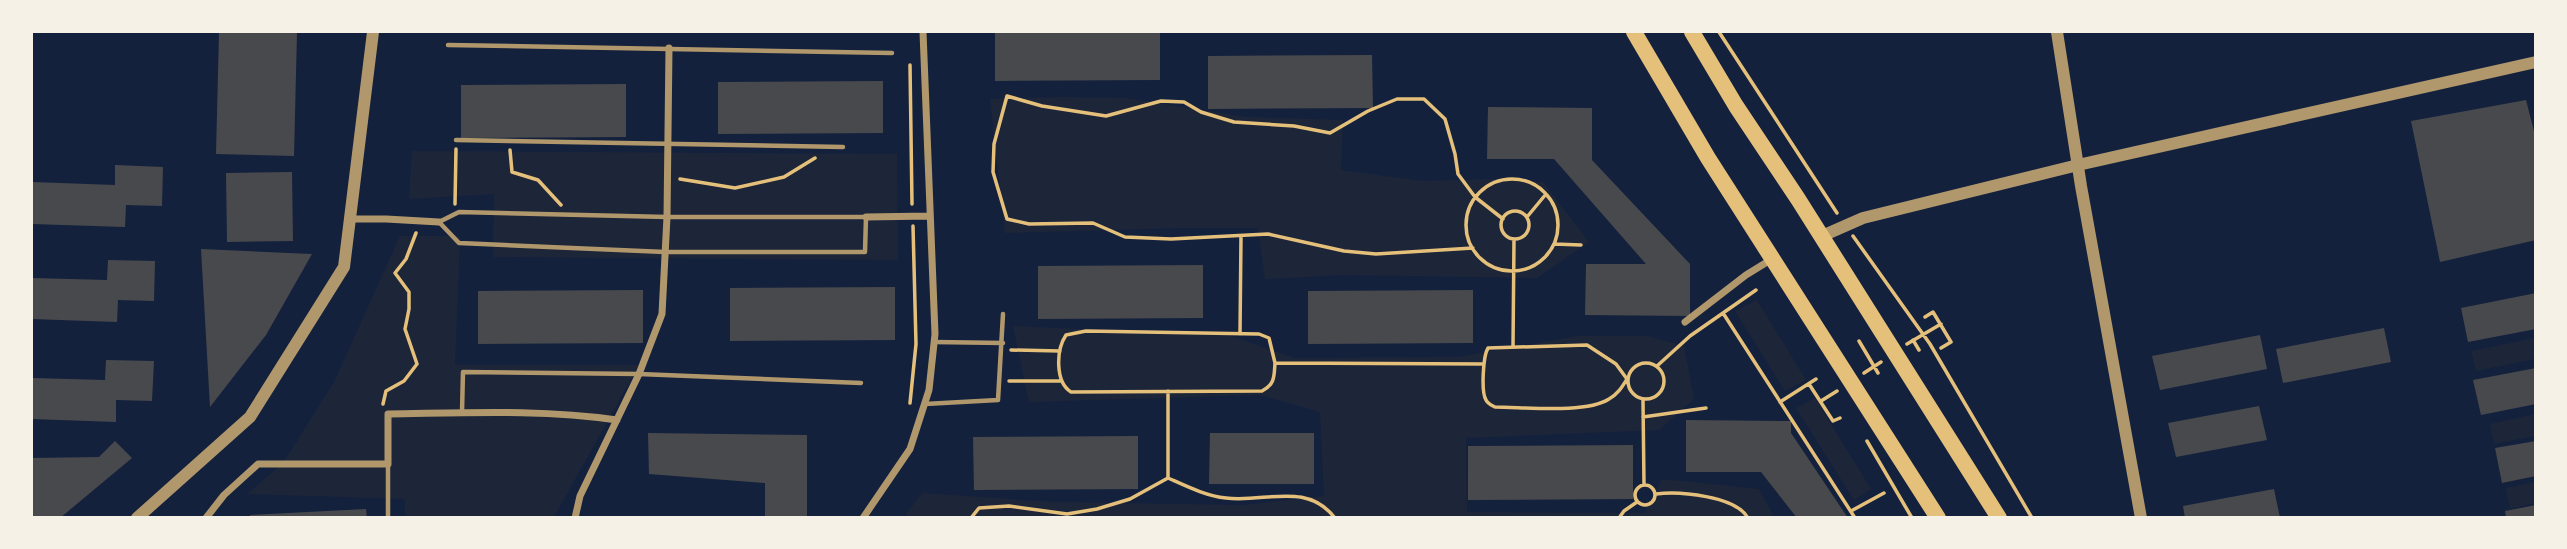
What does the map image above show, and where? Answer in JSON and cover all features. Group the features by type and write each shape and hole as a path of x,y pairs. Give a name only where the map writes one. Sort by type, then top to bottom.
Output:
{"main road":[{"path":"1634,32 1694,134 1938,517"},
{"path":"1692,32 1736,106 1822,236 1999,517"}],"street":[{"path":"137,517 250,417 344,267 373,32"},
{"path":"863,517 910,449 929,390 934,342 923,32"},
{"path":"2057,32 2141,517"},
{"path":"575,517 580,496 639,374 662,314 667,217 669,48"},
{"path":"1822,236 1863,218 2078,165 2536,62"},
{"path":"866,217 929,216"},
{"path":"350,219 439,222"},
{"path":"1685,322 1746,275 1773,258"},
{"path":"206,517 224,495 258,464 388,464 388,414 582,415 617,420"}],"lane":[{"path":"448,45 892,53"},
{"path":"456,140 843,147"},
{"path":"456,213 572,214 866,217 865,252 665,252 459,243 439,222 456,213"},
{"path":"925,404 998,400 1003,314"},
{"path":"934,342 1003,343"},
{"path":"463,413 463,372 639,374 861,383"},
{"path":"388,464 388,517"}],"path":[{"path":"1720,32 1845,225 1930,344 2032,517"},
{"path":"910,57 916,344 910,408"},
{"path":"1473,248 1376,254 1344,251 1268,234 1171,239 1125,237 1093,223 1029,225 1007,219 993,172 994,144 1007,96 1042,106 1107,116 1161,101 1184,102 1201,112 1234,122 1293,126 1330,133 1368,111 1397,99 1424,99 1445,119 1458,174 1475,197 1503,219"},
{"path":"456,140 456,213"},
{"path":"509,141 512,172 538,180 572,214"},
{"path":"667,177 735,188 783,177 834,147"},
{"path":"1508,178 1524,180 1539,187 1546,194 1557,213 1558,229 1554,244 1545,257 1531,267 1515,271 1500,269 1485,262 1467,236 1466,220 1475,197 1493,183 1508,178"},
{"path":"1527,217 1546,194"},
{"path":"1513,211 1527,217 1527,232 1522,237 1514,239 1506,236 1502,230 1503,219 1513,211"},
{"path":"388,414 383,405 386,391 404,381 418,364 405,329 410,309 408,292 396,273 406,259 420,221"},
{"path":"1240,334 1241,236"},
{"path":"1513,347 1514,239"},
{"path":"1554,244 1581,245"},
{"path":"1657,366 1690,336 1756,290"},
{"path":"1925,317 1933,312 1951,342 1941,348"},
{"path":"1723,313 1855,517"},
{"path":"1903,347 1941,324"},
{"path":"1086,331 1259,334 1269,338 1275,363 1274,380 1262,391 1071,392 1060,381 1060,351 1066,335 1086,331"},
{"path":"1913,340 1919,350"},
{"path":"1859,341 1878,373"},
{"path":"1513,347 1488,348 1484,354 1484,394 1487,402 1495,407 1589,407 1608,400 1619,392 1627,379 1631,370 1638,364 1657,366 1663,374 1664,383 1661,392 1653,398 1643,400 1634,396 1628,388 1627,379 1616,364 1587,345 1513,347"},
{"path":"1002,350 1060,351"},
{"path":"1864,373 1884,360"},
{"path":"1275,363 1484,364"},
{"path":"1780,402 1816,379"},
{"path":"1000,381 1060,381"},
{"path":"1809,384 1833,421 1840,418"},
{"path":"1821,401 1842,387"},
{"path":"1168,391 1168,478"},
{"path":"1643,400 1644,485"},
{"path":"1643,417 1706,408"},
{"path":"971,517 979,508 1009,506 1067,514 1097,509 1130,499 1168,478 1224,498 1280,495 1311,498 1335,517"},
{"path":"1644,485 1649,486 1656,494"},
{"path":"1637,502 1636,491 1644,485"},
{"path":"1656,494 1673,492 1711,498 1740,508 1748,517"},
{"path":"1851,511 1884,493"},
{"path":"1637,502 1647,506 1655,499 1656,494"},
{"path":"1619,517 1637,502"}],"shaded area":[{"path":"1125,98 1246,117 1343,120 1341,170 1421,181 1495,179 1543,182 1589,242 1537,278 1343,275 1265,279 1258,228 1005,233 990,99"},
{"path":"412,151 897,154 898,260 493,257 494,194 409,199"},
{"path":"400,236 460,236 455,365 639,365 554,517 405,517 405,499 247,494 283,463 334,382"},
{"path":"1757,300 1806,380 1785,391 1735,311"},
{"path":"1013,326 1229,335 1294,358 1458,357 1578,336 1647,336 1684,346 1694,399 1659,430 1466,438 1467,512 1645,513 1662,479 1759,489 1774,517 903,518 922,493 1053,502 1243,505 1324,496 1320,412 1260,395 1029,402"},
{"path":"2535,338 2535,359 2476,371 2471,351"},
{"path":"1815,398 1871,489 1854,500 1796,408"},
{"path":"2535,414 2535,436 2494,444 2490,424"},
{"path":"2535,482 2535,503 2510,509 2506,488"}],"building":[{"path":"219,32 297,32 294,156 216,154"},
{"path":"995,32 1160,32 1160,80 995,81"},
{"path":"1372,55 1373,108 1208,109 1208,56"},
{"path":"883,81 883,133 718,134 718,82"},
{"path":"626,84 626,137 461,138 461,85"},
{"path":"2526,100 2536,139 2536,240 2440,262 2411,121"},
{"path":"1488,107 1592,108 1592,160 1690,264 1690,316 1585,315 1586,264 1646,264 1554,159 1487,159"},
{"path":"115,165 163,167 162,206 126,205 125,227 32,224 32,182 115,185"},
{"path":"292,172 293,241 227,242 226,173"},
{"path":"201,249 312,254 266,335 210,407"},
{"path":"108,260 155,261 154,301 118,300 117,322 32,319 32,278 107,280"},
{"path":"1203,265 1203,318 1038,319 1038,266"},
{"path":"895,287 895,340 730,341 730,288"},
{"path":"643,290 643,343 478,344 478,291"},
{"path":"1473,290 1473,343 1308,344 1308,291"},
{"path":"2536,293 2536,329 2468,342 2461,308"},
{"path":"2384,328 2391,362 2283,383 2276,349"},
{"path":"2260,335 2267,369 2160,390 2152,356"},
{"path":"106,360 154,361 152,401 116,400 116,422 32,419 32,378 105,380"},
{"path":"2536,368 2536,404 2481,415 2473,380"},
{"path":"2259,406 2267,440 2176,457 2168,423"},
{"path":"1686,420 1791,421 1791,433 1848,518 1797,518 1761,472 1686,472"},
{"path":"648,433 807,435 807,518 765,518 765,483 649,474"},
{"path":"1210,433 1314,433 1314,484 1209,484"},
{"path":"1138,436 1138,489 974,490 973,437"},
{"path":"115,441 132,458 60,518 32,518 32,458 99,457"},
{"path":"2536,441 2536,476 2502,483 2495,448"},
{"path":"1633,445 1633,499 1468,500 1468,446"},
{"path":"2274,489 2280,518 2185,518 2183,506"},
{"path":"2536,505 2536,518 2506,518 2505,511"},
{"path":"366,509 367,518 250,518 250,515"}]}
